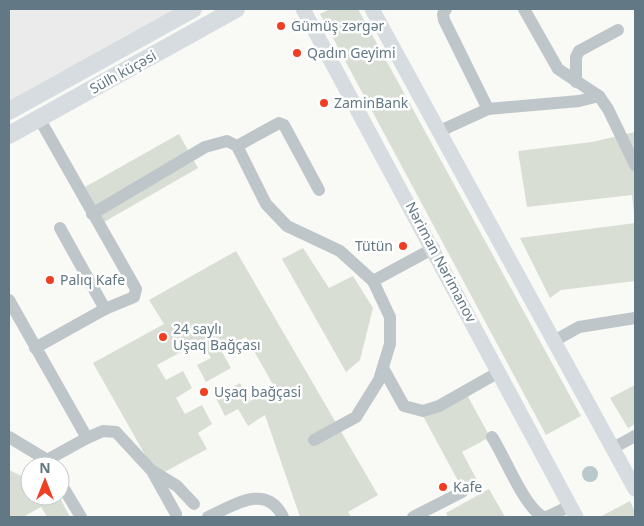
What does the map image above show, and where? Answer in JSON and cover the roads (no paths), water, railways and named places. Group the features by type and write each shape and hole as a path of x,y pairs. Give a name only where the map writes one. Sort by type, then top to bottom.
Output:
{"highway":[{"name":"Sülh küçəsi","path":"9,111 193,9"},
{"name":"Sülh küçəsi","path":"9,135 236,9"}],"main road":[{"name":"Nəriman Nərimanov","path":"303,9 434,248 573,512"},
{"path":"372,9 635,489"}],"lane":[{"path":"446,9 443,14 444,20 488,109"},
{"path":"524,9 558,69 599,96 608,109 635,165"},
{"path":"576,82 576,57 579,51 618,30"},
{"path":"440,131 488,109 579,101 599,96"},
{"path":"35,348 105,309 134,296 136,289 39,118"},
{"path":"237,146 280,123 284,125 320,190"},
{"path":"92,214 205,147 228,141 237,146 266,204 287,226 340,251 373,281 390,317 390,344 379,380 356,417 314,440"},
{"path":"60,228 105,309"},
{"path":"373,281 434,248"},
{"path":"9,300 86,438"},
{"path":"554,341 579,327 635,318"},
{"path":"382,368 404,406 423,411 439,406 499,372"},
{"path":"59,456 86,438 103,431 116,432 152,471 176,514"},
{"path":"613,448 635,436"},
{"path":"9,437 38,456"},
{"path":"492,437 523,496 537,514 543,517"},
{"path":"152,471 177,486 194,504"},
{"path":"413,517 462,492"},
{"path":"208,517 250,499 263,498 277,506 283,517"},
{"path":"70,499 81,517"},
{"path":"547,517 573,512"}],"place":[{"name":"Gümüş zərgər","path":"281,26"},
{"name":"Qadın Geyimi","path":"297,53"},
{"name":"ZaminBank","path":"324,103"},
{"name":"Tütün","path":"403,246"},
{"name":"Palıq Kafe","path":"50,280"},
{"name":"24 saylı Uşaq Bağçası","path":"163,337"},
{"name":"Uşaq bağçasi","path":"204,392"},
{"name":"Kafe","path":"443,487"}]}
